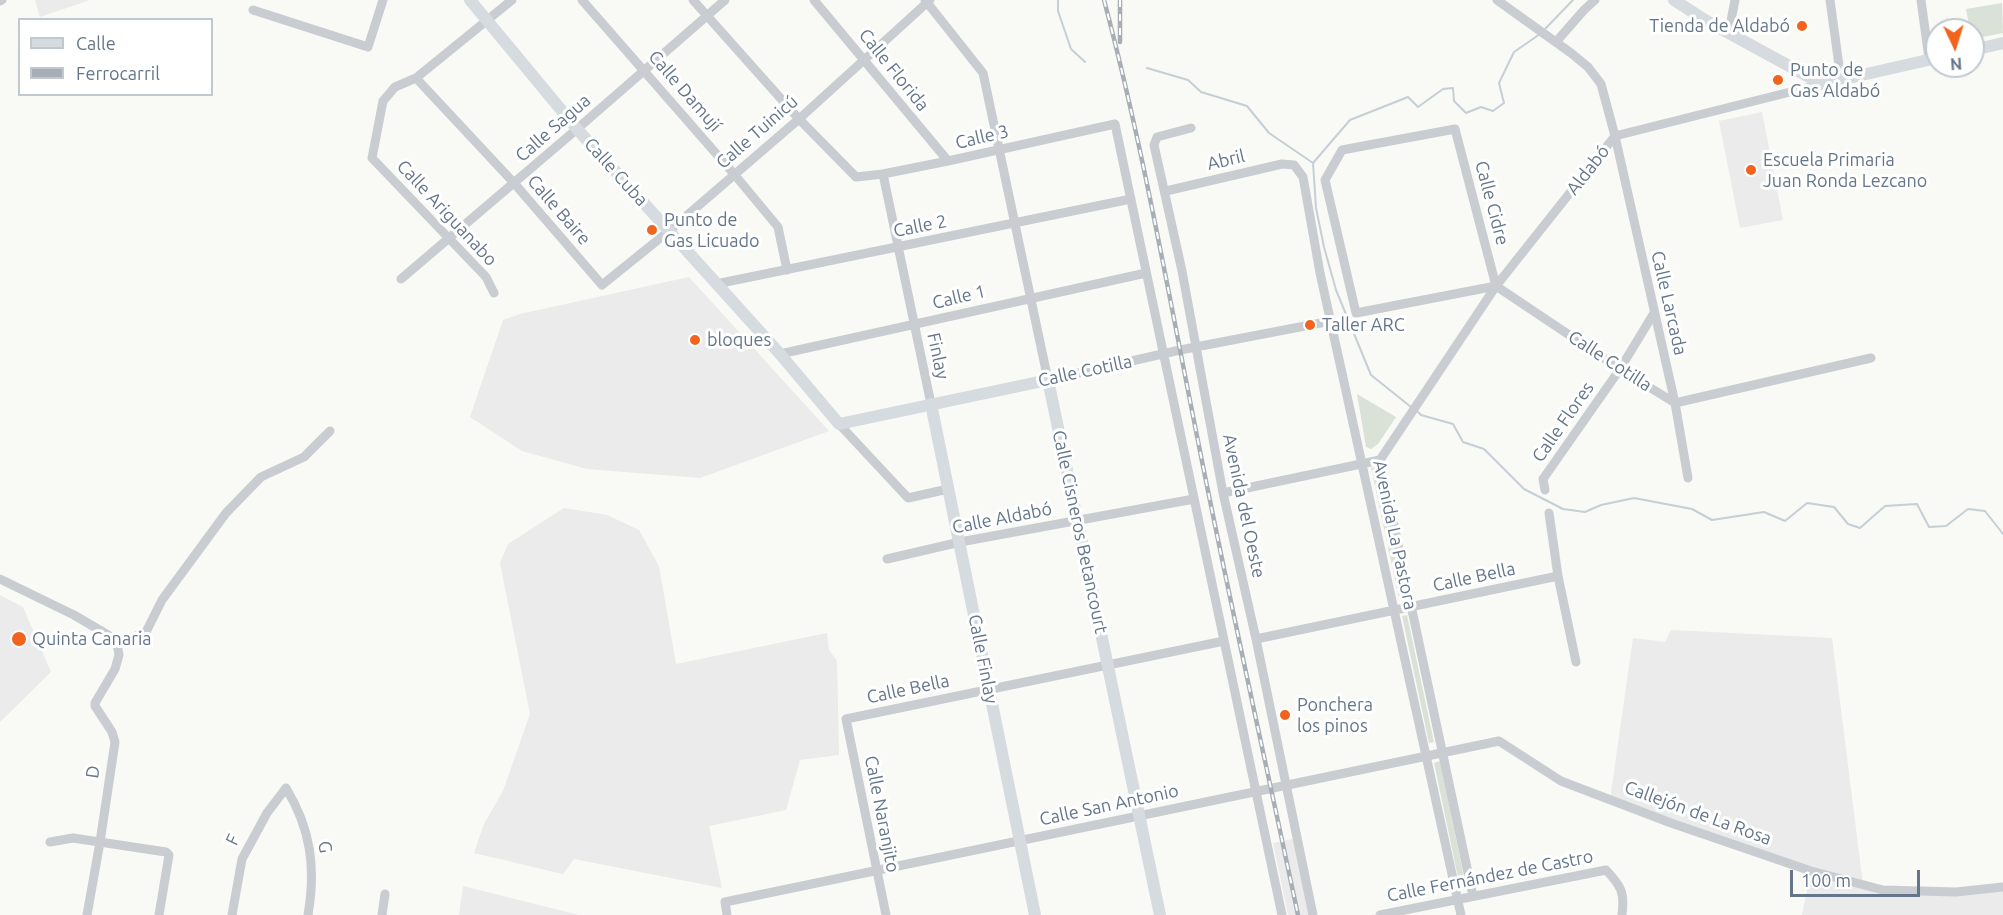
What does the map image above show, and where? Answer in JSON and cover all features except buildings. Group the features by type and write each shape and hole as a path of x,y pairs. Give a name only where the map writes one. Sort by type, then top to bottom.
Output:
{"street":[{"path":"253,10 368,47 383,0"},
{"name":"Calle Cuba","path":"470,0 577,129 908,498 948,489"},
{"path":"416,78 512,0"},
{"name":"Calle Damují","path":"582,0 778,227 787,270"},
{"path":"693,0 799,118"},
{"name":"Calle Sagua","path":"401,279 725,0"},
{"name":"Calle Florida","path":"814,0 948,161"},
{"name":"Calle Larcada","path":"1497,0 1587,67 1601,84 1615,136 1675,403 1688,478"},
{"path":"1552,39 1595,0"},
{"path":"1674,0 1822,84"},
{"path":"1729,31 1735,0"},
{"path":"1830,0 1841,80"},
{"path":"1921,0 1925,19"},
{"name":"Calle Tuinicú","path":"602,285 669,231 799,118 927,1"},
{"name":"Calle Cisneros Betancourt","path":"927,1 983,73 1160,915"},
{"path":"1985,47 2003,43"},
{"name":"Aldabó","path":"1380,460 1496,286 1615,136 1925,60"},
{"name":"Calle Ariguanabo","path":"416,78 395,87 383,101 372,158 486,277 494,293"},
{"name":"Calle Baire","path":"416,78 514,183 602,285"},
{"name":"Calle 3","path":"799,118 856,177 948,161 1115,124 1131,199"},
{"name":"Avenida del Oeste","path":"1191,128 1157,137 1154,145 1166,191 1223,493 1256,639 1313,915"},
{"name":"Calle Cidre","path":"1455,129 1496,286 1356,313 1325,180 1342,150 1455,129"},
{"name":"Abril","path":"1166,191 1282,164 1294,165"},
{"name":"Avenida La Pastora","path":"1294,165 1303,177 1331,321 1461,915"},
{"name":"Finlay","path":"883,174 931,404"},
{"path":"1131,199 1282,915"},
{"name":"Calle 2","path":"716,284 1131,199"},
{"name":"Calle 1","path":"780,354 1146,273"},
{"name":"Calle Cotilla","path":"1496,286 1675,403"},
{"name":"Calle Flores","path":"1545,490 1543,479 1620,369 1654,313"},
{"name":"Calle Cotilla","path":"839,423 1195,347 1331,321"},
{"path":"1675,403 1871,358"},
{"name":"Calle Finlay","path":"931,404 1035,915"},
{"path":"0,579 74,615 108,635 117,644 146,633 162,600 226,513 261,477 304,457 330,431"},
{"path":"1223,493 1380,460"},
{"name":"Avenida La Pastora","path":"1380,460 1473,896"},
{"name":"Calle Aldabó","path":"887,559 960,542 1194,499"},
{"path":"1549,513 1558,576 1576,662"},
{"name":"Calle Bella","path":"1256,639 1558,576"},
{"name":"Calle Bella","path":"846,719 1224,641"},
{"name":"D","path":"87,915 115,742 112,732 95,703 118,661 117,644"},
{"name":"Calle Naranjito","path":"846,719 886,915"},
{"name":"Calle San Antonio","path":"727,915 725,902 1499,741"},
{"name":"Callejón de La Rosa","path":"1499,741 1561,781 1671,823 1811,871 1882,890 1956,891 2003,887"},
{"name":"F","path":"232,915 242,859 267,813 286,788"},
{"name":"G","path":"286,788 304,824 309,845 312,873 308,915"},
{"path":"50,842 73,838 166,852 169,855 159,915"},
{"name":"Calle Fernández de Castro","path":"1380,915 1606,870 1620,885 1622,915"},
{"path":"382,915 385,894"}],"shaded area":[{"path":"35,0 90,0 40,17"},
{"path":"2002,3 2003,33 1985,37 1985,18 1968,18 1966,9"},
{"name":"Escuela Primaria Juan Ronda Lezcano","path":"1762,112 1783,220 1740,228 1719,121"},
{"path":"689,277 829,431 700,478 587,469 522,451 470,417 503,320 520,314"},
{"path":"1357,394 1396,417 1378,444 1371,449 1366,447"},
{"path":"1376,467 1404,597 1399,598 1371,468"},
{"path":"564,508 607,515 639,530 659,566 676,664 827,633 829,650 837,661 839,755 800,760 786,810 709,826 722,888 574,859 563,874 474,853 484,824 503,791 530,714 500,563 508,544"},
{"name":"Quinta Canaria","path":"0,595 23,607 51,672 0,722"},
{"path":"1407,615 1434,742 1429,743 1402,616"},
{"path":"1671,630 1832,638 1863,885 1883,890 2003,887 2003,915 1802,915 1811,871 1610,800 1633,638 1665,642"},
{"path":"1440,761 1466,887 1460,887 1434,763"},
{"path":"1293,839 1309,915 1288,915 1273,843"},
{"path":"463,886 579,915 459,915"}],"waterway":[{"path":"1058,0 1058,11 1071,49 1085,62"},
{"path":"1544,30 1573,0"},
{"path":"1411,407 1371,375 1336,290 1316,208 1313,163 1350,120 1408,97 1418,107 1443,89 1453,88 1454,101 1466,113 1481,107 1493,111 1504,103 1499,83 1514,52 1540,34"},
{"path":"1147,68 1188,80 1201,92 1247,106 1269,133 1313,163"},
{"path":"1416,410 1421,415 1453,424 1463,442 1484,449 1524,489 1563,509 1585,512 1601,505 1634,498 1692,509 1712,520 1764,512 1785,521 1807,503 1834,507 1848,524 1860,528 1885,506 1917,504 1929,527 1946,526 1968,509 1985,511 2003,534"}],"railway":[{"path":"1104,0 1143,166 1223,564 1298,915"},
{"path":"1120,0 1120,42"}],"place":[{"name":"Tienda de Aldabó","path":"1802,26"},
{"name":"Punto de Gas Aldabó","path":"1778,80"},
{"name":"Escuela Primaria Juan Ronda Lezcano","path":"1751,170"},
{"name":"Punto de Gas Licuado","path":"652,230"},
{"name":"Taller ARC","path":"1310,325"},
{"name":"bloques","path":"695,340"},
{"name":"Quinta Canaria","path":"19,639"},
{"name":"Ponchera los pinos","path":"1285,715"}]}
